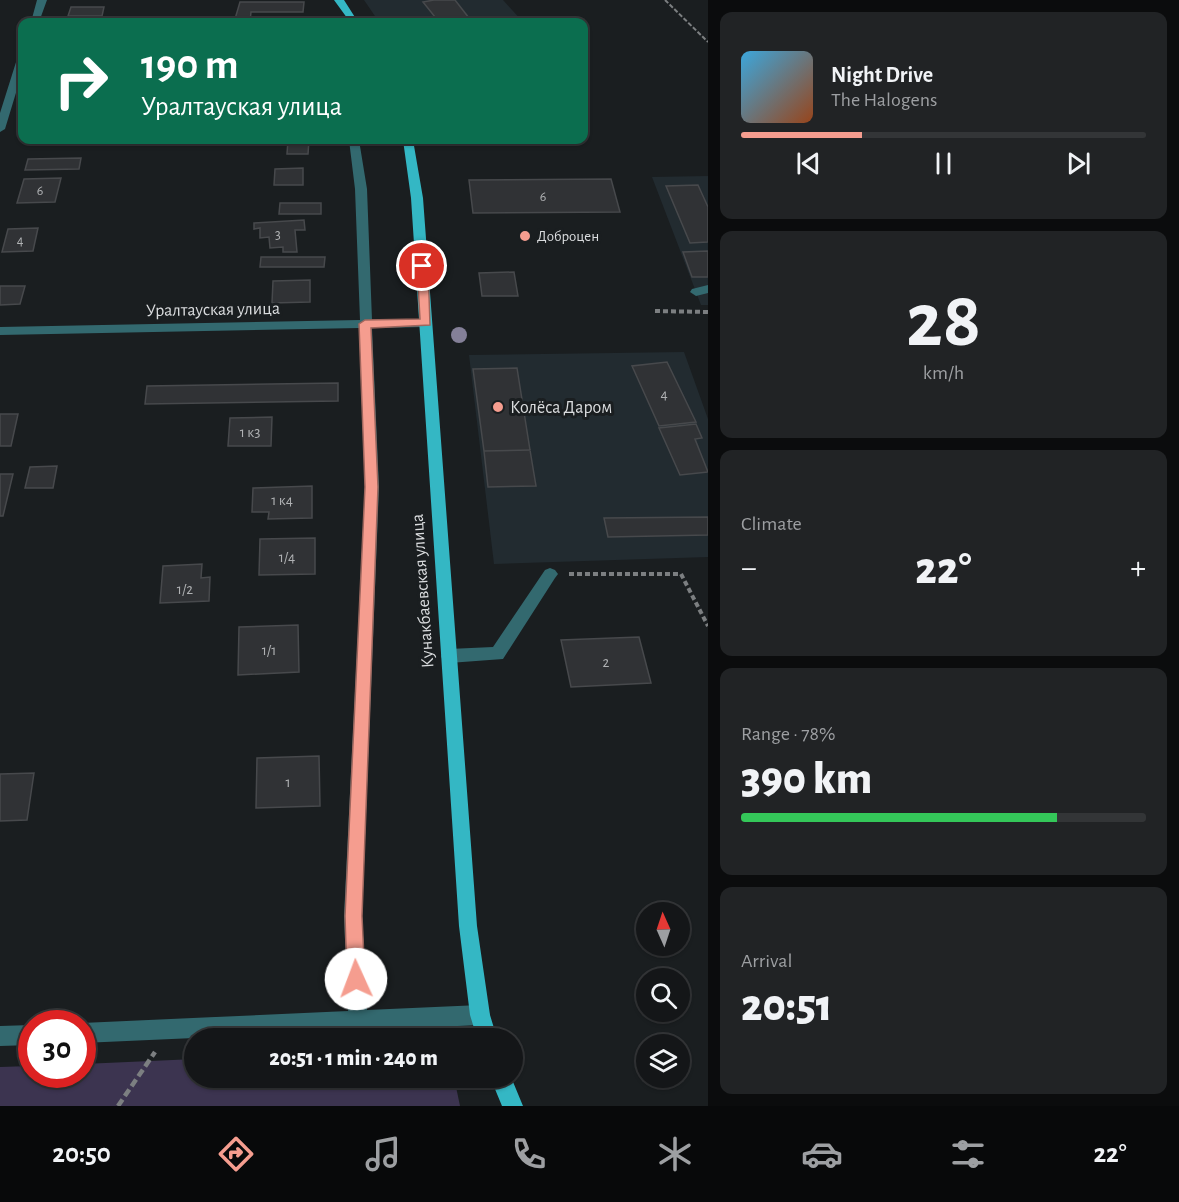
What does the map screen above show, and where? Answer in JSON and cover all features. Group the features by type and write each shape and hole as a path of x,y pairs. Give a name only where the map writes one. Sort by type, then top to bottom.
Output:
{"main road":[{"path":"339,0 351,18"},
{"name":"Кунакбаевская улица","path":"409,144 417,198 468,926 480,1015 484,1028"},
{"path":"504,1088 509,1104"}],"street":[{"path":"35,18 42,0"},
{"path":"0,129 18,72"},
{"path":"355,144 361,189 372,487 354,916 358,1021"},
{"name":"Уралтауская улица","path":"0,332 426,323"},
{"path":"449,656 497,654 550,574"},
{"path":"96,1033 480,1015"},
{"path":"0,1036 18,1035"}],"path":[{"path":"665,0 708,42"},
{"path":"655,311 708,312"},
{"path":"550,574 681,574 708,626"},
{"path":"118,1106 171,1030"}],"shaded area":[{"path":"364,0 503,0 519,18 376,18"},
{"path":"708,176 708,305 701,305 652,177"},
{"path":"684,352 708,419 708,557 494,564 469,355"},
{"path":"184,1059 184,1088 456,1088 460,1106 0,1106 0,1067 18,1066 18,1088 96,1088 96,1063"}],"building":[{"path":"455,0 469,18 436,18 423,2"},
{"path":"240,2 304,2 303,12 251,12 250,18 235,18"},
{"path":"71,7 104,7 102,16 68,16"},
{"path":"288,144 309,144 308,154 287,154"},
{"path":"81,158 79,169 25,170 28,159"},
{"path":"303,168 303,185 274,185 275,169"},
{"path":"61,178 55,202 17,203 24,179"},
{"path":"611,179 620,212 473,213 469,180"},
{"path":"698,185 708,207 708,242 690,243 666,186"},
{"path":"280,203 321,203 321,214 279,214"},
{"path":"304,220 305,230 295,230 297,252 283,252 283,247 270,248 269,237 260,238 260,228 254,229 254,223"},
{"path":"38,228 33,251 2,252 8,229"},
{"path":"708,251 708,277 692,277 683,252"},
{"path":"261,257 325,257 324,267 260,267"},
{"path":"514,272 518,296 482,296 479,273"},
{"path":"310,280 310,302 272,303 273,281"},
{"path":"0,286 25,286 20,304 0,305"},
{"path":"667,362 696,422 659,426 632,366"},
{"path":"517,368 530,450 484,451 473,369"},
{"path":"338,383 338,401 145,404 147,386"},
{"path":"0,414 18,414 11,446 0,446"},
{"path":"272,417 271,446 228,446 230,418"},
{"path":"696,424 702,438 695,439 708,472 680,475 659,428"},
{"path":"530,450 536,486 488,487 484,451"},
{"path":"57,466 53,488 25,488 30,467"},
{"path":"0,474 13,474 3,516 0,516"},
{"path":"312,486 312,518 268,519 269,512 252,512 253,488"},
{"path":"708,517 708,535 608,537 604,518"},
{"path":"315,538 315,574 259,575 260,539"},
{"path":"202,564 201,578 210,577 209,601 160,603 163,566"},
{"path":"298,625 299,672 238,675 239,627"},
{"path":"639,637 651,683 571,687 561,640"},
{"path":"319,756 320,806 256,808 257,758"},
{"path":"34,773 27,820 0,821 0,774"}],"place":[{"name":"Доброцен","path":"525,236"},
{"name":"Колёса Даром","path":"498,407"}],"route":[{"path":"356,979 354,916 372,487 365,324 426,323 422,266"}]}
